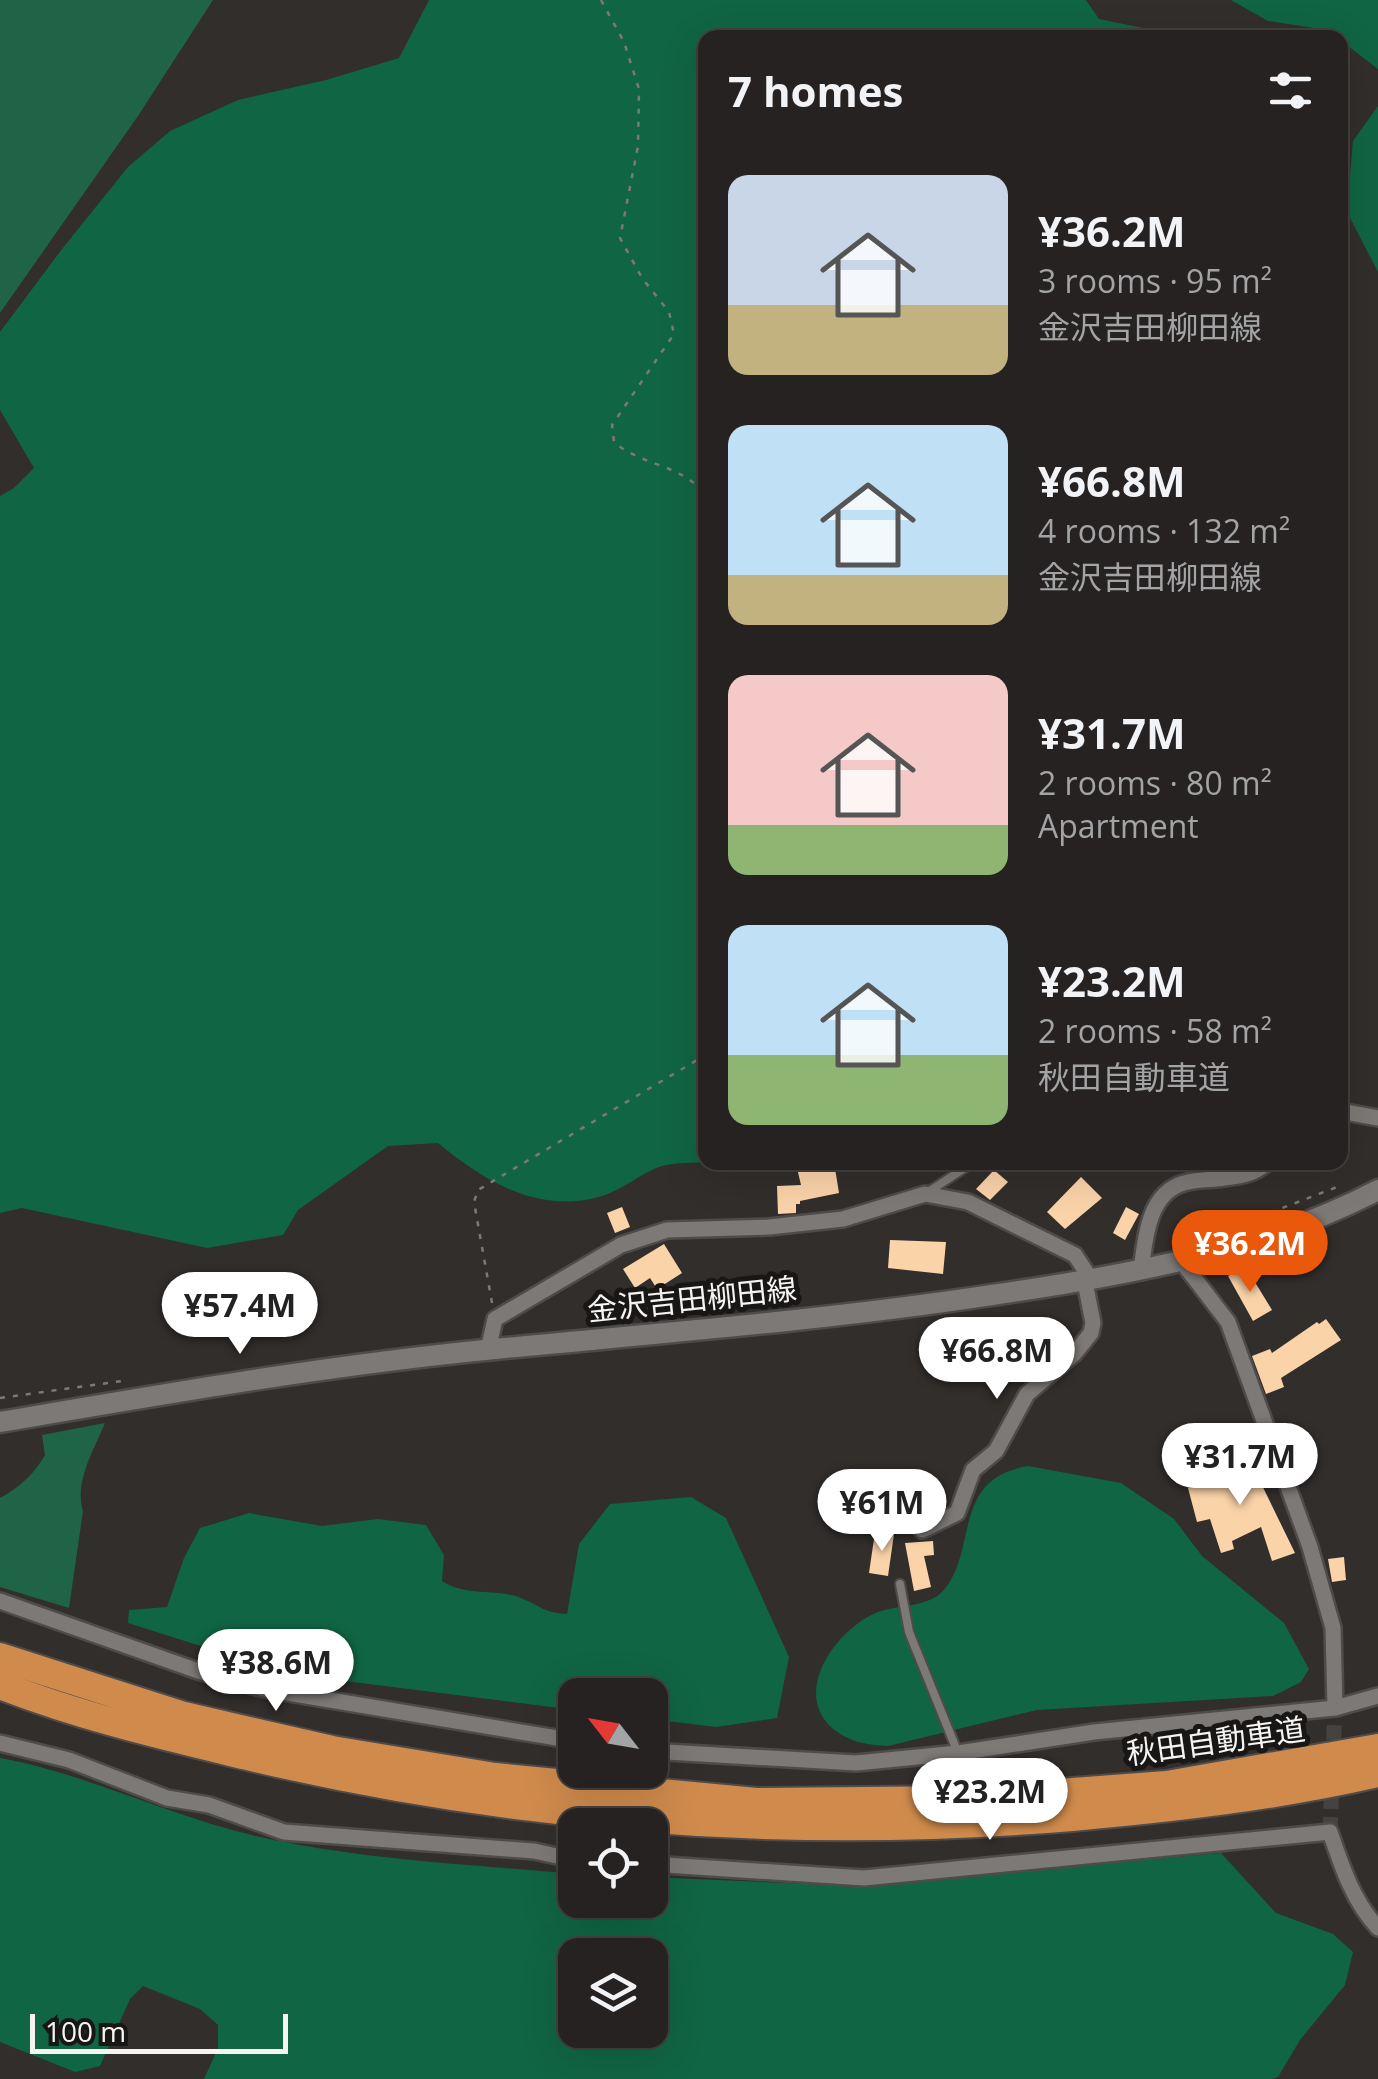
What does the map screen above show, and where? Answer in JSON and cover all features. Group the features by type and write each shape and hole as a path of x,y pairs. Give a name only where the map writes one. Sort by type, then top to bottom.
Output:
{"highway":[{"name":"秋田自動車道","path":"0,1657 14,1684 176,1739 326,1774 490,1804 753,1826 966,1826 1170,1809 1378,1772"},
{"name":"秋田自動車道","path":"14,1684 184,1716 332,1750 496,1777 756,1802 965,1800 1168,1785 1378,1748"}],"main road":[{"name":"金沢吉田柳田線","path":"0,1422 200,1388 488,1350 898,1309 1089,1281 1182,1262 1293,1226 1378,1190"}],"street":[{"path":"1348,1112 1378,1118"},
{"path":"1140,1270 1146,1232 1160,1198 1170,1189 1186,1182 1257,1170"},
{"path":"488,1350 495,1318 621,1244 666,1230 769,1227 842,1218 924,1194 968,1202 1075,1255 1089,1281 1093,1323 1091,1333 1074,1354 1027,1394 996,1451 973,1470 957,1513 922,1530"},
{"path":"1182,1262 1228,1322 1310,1546 1333,1628 1335,1708"},
{"path":"0,1601 198,1671 264,1688 558,1738"},
{"path":"668,1752 856,1764 1094,1732 1335,1708 1378,1696"},
{"path":"0,1743 69,1760 167,1798 208,1806 284,1832 534,1851 558,1856"},
{"path":"668,1865 864,1878 1330,1832 1362,1911 1378,1928"}],"lane":[{"path":"924,1194 962,1170"},
{"path":"900,1584 909,1632 958,1753"},
{"path":"0,1649 14,1684"}],"path":[{"path":"601,0 624,42 640,89 638,146 620,238 642,278 669,312 674,334 612,425 614,442 624,452 684,474 698,488"},
{"path":"495,1318 474,1202 478,1190 698,1060"},
{"path":"1239,1224 1343,1184"},
{"path":"0,1398 123,1380"}],"green space":[{"path":"0,0 213,0 138,116 0,313"},
{"path":"429,0 1086,0 1099,19 1153,30 698,30 698,1162 662,1166 599,1197 555,1201 513,1191 474,1170 438,1143 388,1146 298,1210 283,1235 207,1248 22,1208 0,1213 0,496 34,468 0,410 0,332 128,167 170,131 238,100 399,58"},
{"path":"1231,0 1378,0 1378,69 1348,46 1348,30 1268,21"},
{"path":"1378,106 1378,272 1348,214 1353,141"},
{"path":"105,1423 83,1478 83,1511 69,1608 0,1587 0,1498 26,1480 41,1462 45,1455 42,1435"},
{"path":"1028,1466 1121,1483 1174,1519 1202,1556 1284,1623 1309,1669 1301,1682 1273,1696 1037,1710 888,1746 858,1742 831,1727 820,1712 816,1696 824,1662 835,1646 863,1620 878,1612 921,1603 943,1591 954,1574 976,1500 1003,1473"},
{"path":"691,1497 726,1518 789,1657 777,1718 716,1727 668,1721 668,1678 558,1678 558,1708 289,1674 128,1623 129,1610 167,1607 184,1558 200,1528 249,1513 322,1526 378,1519 426,1525 444,1555 442,1581 461,1589 511,1595 548,1611 567,1614 579,1544 610,1504"},
{"path":"0,1758 65,1774 256,1836 335,1851 558,1873 558,1918 668,1918 668,1878 853,1886 1221,1853 1276,1913 1333,1934 1353,1952 1345,1985 1300,2040 1278,2077 1272,2079 204,2079 218,2048 218,2025 200,2009 143,1986 130,1999 100,2066 75,2072 0,2042"}],"building":[{"path":"797,1170 835,1170 839,1193 800,1201 796,1213 778,1214 777,1186 801,1185"},
{"path":"994,1170 1008,1182 990,1200 976,1189"},
{"path":"1081,1177 1102,1198 1065,1229 1047,1212"},
{"path":"622,1207 630,1227 615,1233 607,1213"},
{"path":"1126,1207 1139,1214 1125,1240 1113,1233"},
{"path":"890,1240 946,1242 943,1274 888,1268"},
{"path":"664,1244 682,1273 657,1289 650,1278 635,1288 623,1269"},
{"path":"1241,1268 1246,1277 1250,1274 1272,1310 1253,1321 1228,1276"},
{"path":"1326,1319 1341,1340 1281,1378 1284,1387 1266,1394 1252,1356 1270,1349 1272,1353"},
{"path":"1253,1457 1258,1477 1295,1553 1272,1561 1261,1527 1232,1541 1234,1549 1221,1553 1210,1519 1197,1522 1188,1488 1220,1480 1216,1467"},
{"path":"875,1532 894,1534 888,1576 869,1573"},
{"path":"933,1541 934,1555 924,1556 931,1587 914,1591 905,1543"},
{"path":"1344,1557 1346,1580 1332,1582 1328,1559"}],"tunnel":[{"path":"1330,1832 1335,1708"}]}
